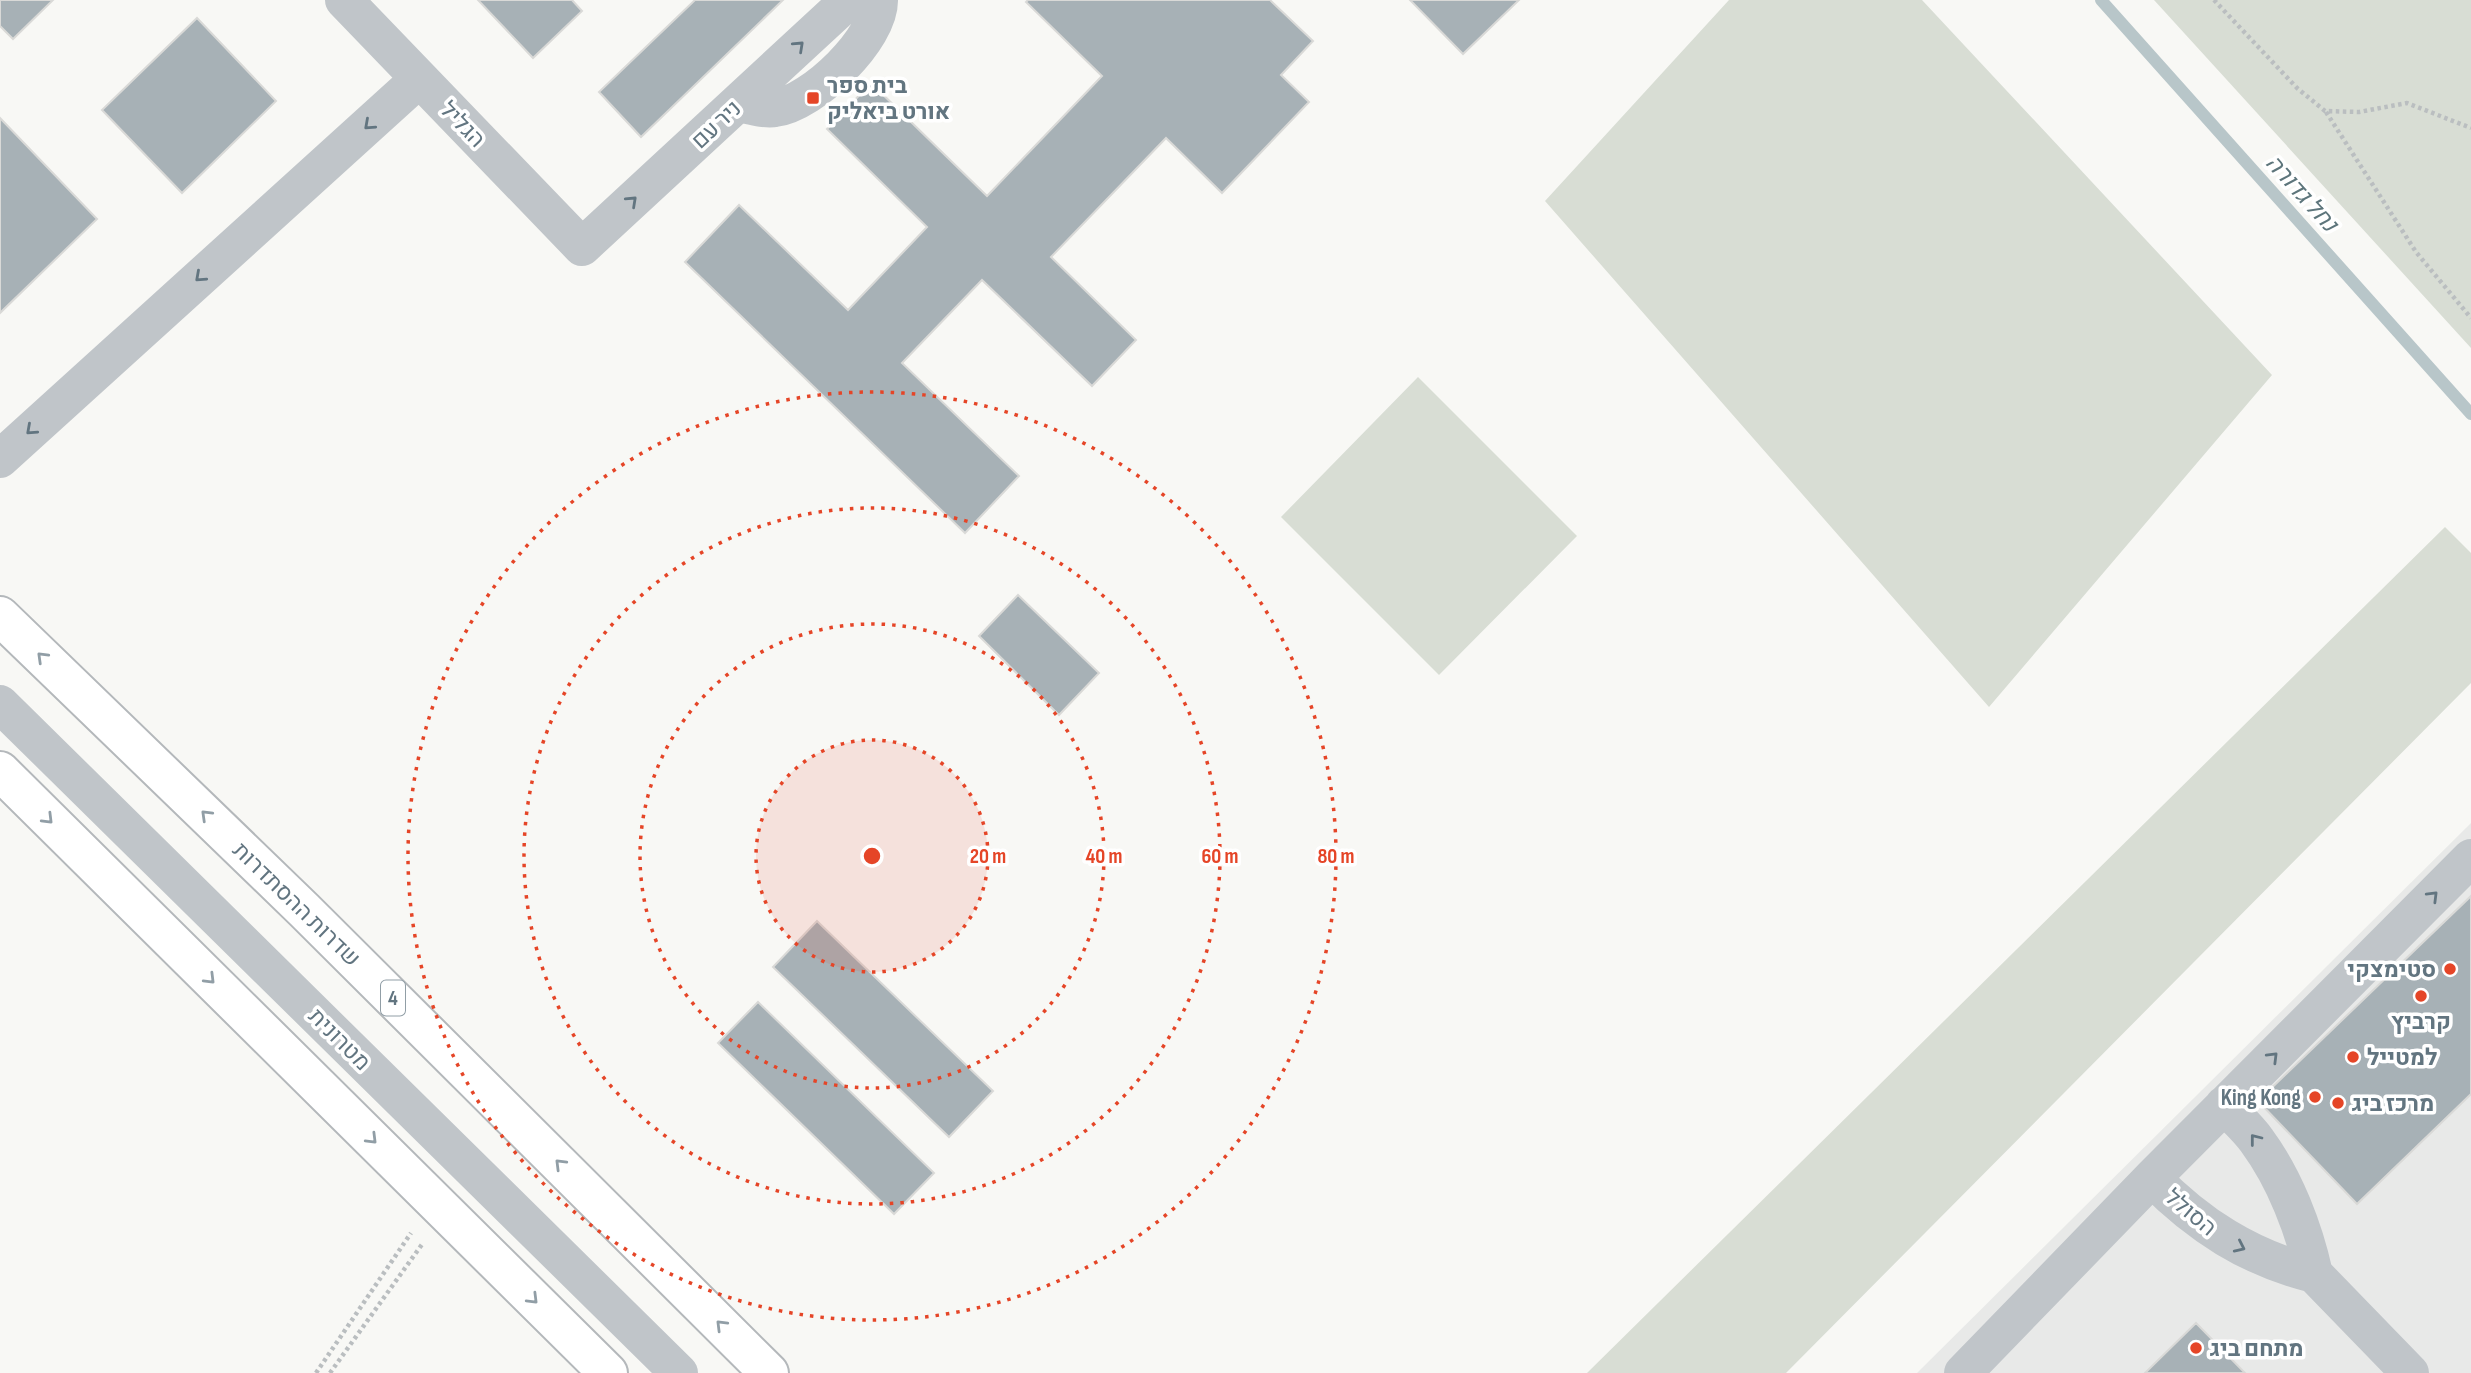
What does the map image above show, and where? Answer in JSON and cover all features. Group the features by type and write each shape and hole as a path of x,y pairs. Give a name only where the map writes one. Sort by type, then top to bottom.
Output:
{"highway":[{"name":"שדרות ההסתדרות","path":"4,623 304,910 769,1373"},
{"path":"0,771 608,1373"}],"street":[{"name":"הגליל","path":"344,0 582,247"},
{"name":"ניר עם","path":"582,247 849,0"},
{"path":"738,103 775,109 815,92 859,46 879,11 879,0"},
{"path":"0,458 419,79"},
{"name":"מטרונית","path":"0,704 679,1373"},
{"name":"הסולל","path":"2314,1274 2283,1267 2222,1238 2185,1212 2152,1178 2471,858"},
{"path":"2224,1105 2257,1140 2277,1174 2306,1241 2314,1274 2410,1373"},
{"path":"1963,1373 2152,1178"}],"path":[{"path":"2214,0 2297,88 2325,111 2416,252 2471,318"},
{"path":"2325,111 2359,112 2407,103 2471,128"},
{"path":"316,1373 439,1206"},
{"path":"330,1373 439,1206"}],"shaded area":[{"path":"1729,0 1922,0 2272,375 1989,707 1545,201"},
{"path":"2154,0 2471,0 2471,348"},
{"path":"1418,377 1577,536 1439,675 1281,517"},
{"path":"2445,527 2471,553 2471,683 1786,1373 1587,1373"},
{"name":"מרכז ביג","path":"2471,823 2471,1373 1917,1373"}],"building":[{"path":"0,0 53,0 13,39 0,26"},
{"path":"478,0 572,0 582,11 533,58"},
{"path":"695,0 783,0 641,137 599,92"},
{"path":"1270,0 1313,41 1281,75 1309,102 1222,193 1166,138 1051,257 1136,340 1092,386 982,280 902,363 1019,476 965,533 685,262 739,205 848,310 927,227 827,129 871,83 987,196 1102,76 1026,2"},
{"path":"1410,0 1519,0 1463,54"},
{"path":"197,18 276,101 182,193 102,110"},
{"path":"0,118 97,219 0,313"},
{"path":"1018,595 1099,673 1059,715 979,636"},
{"path":"2471,896 2471,1094 2357,1204 2258,1101"},
{"path":"817,921 993,1091 949,1137 773,967"},
{"path":"758,1002 934,1173 894,1214 718,1043"},
{"name":"מתחם ביג","path":"2196,1323 2245,1373 2145,1373"}],"waterway":[{"name":"נחל גדורה","path":"2101,0 2471,414"}],"place":[{"name":"בית ספר אורט ביאליק","path":"813,98"},
{"name":"סטימצקי","path":"2450,969"},
{"name":"קרביץ","path":"2421,996"},
{"name":"למטייל","path":"2353,1057"},
{"name":"King Kong","path":"2315,1097"},
{"name":"מרכז ביג","path":"2338,1103"},
{"name":"מתחם ביג","path":"2196,1348"}]}
